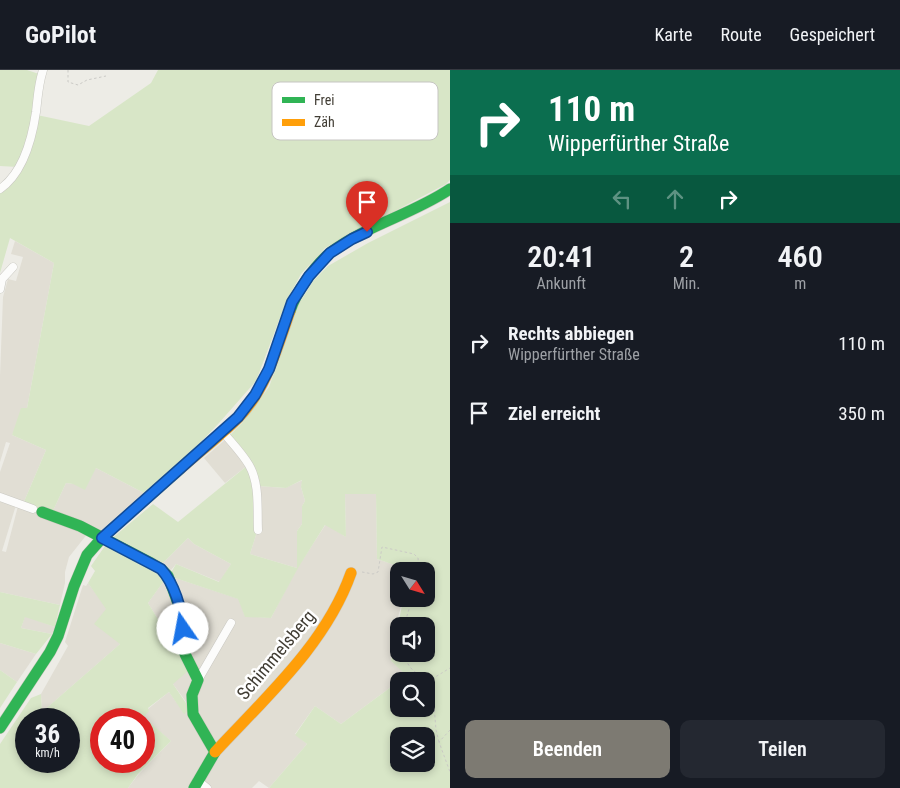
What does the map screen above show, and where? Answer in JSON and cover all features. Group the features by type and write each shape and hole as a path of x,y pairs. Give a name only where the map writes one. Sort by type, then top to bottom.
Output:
{"main road":[{"path":"0,728 54,644 87,555 102,538 238,417 255,395 269,369 292,302 309,276 330,253 352,239 437,198 450,189"},
{"path":"38,511 80,526 161,569 168,576 182,617 185,654 198,680 192,695 192,714 215,752"},
{"name":"Schimmelsberg","path":"196,784 215,752 287,674 323,630 343,596 351,573"}],"street":[{"path":"0,189 16,175 24,161 36,114 38,85 43,70"},
{"path":"0,289 2,279 13,267"},
{"path":"222,431 246,460 257,486 258,530"},
{"path":"0,497 38,511"},
{"path":"198,680 230,623"},
{"path":"196,784 207,788"}],"path":[{"path":"68,70 68,82 78,85 87,80 106,76"},
{"path":"351,573 356,569 373,574 378,572 382,547 414,554 418,558 418,562"},
{"path":"407,662 414,672"},
{"path":"435,678 450,668"},
{"path":"435,717 439,742 450,772"},
{"path":"439,742 450,730"}],"shaded area":[{"path":"15,241 54,263 27,408 12,435 46,450 23,504 0,495 0,472 10,443 6,442 0,462 0,376 3,297 8,279 16,281 23,257 11,254"},
{"path":"226,439 248,465 225,483 204,458"},
{"path":"96,468 144,493 99,534 51,515 66,483 73,484"},
{"path":"303,480 301,487 305,501 302,506 302,524 297,531 298,567 326,524 346,537 345,494 376,493 377,559 390,563 390,608 401,608 398,617 390,617 390,662 404,672 390,672 390,688 341,724 315,706 295,734 307,744 269,788 259,781 252,788 210,788 199,779 217,754 325,631 345,597 357,571 349,569 341,595 321,629 251,712 216,747 196,715 196,693 201,679 189,659 186,644 186,618 169,576 239,599 245,616 271,618 297,568 250,554 259,531 258,486 285,488"},
{"path":"0,498 16,505 2,551 6,552 18,506 88,533 69,557 60,605 0,592"},
{"path":"188,538 194,544 231,564 220,582 176,564 171,570 159,564 164,562"},
{"path":"166,578 195,678 190,704 211,754 192,788 128,788 140,773 155,773 155,757 171,741 155,727 155,708 149,708 169,692 184,713 190,709 173,684 172,642 148,603"},
{"path":"88,583 107,609 120,644 47,708 42,708 41,694 68,646 65,642 83,585 86,586"},
{"path":"25,616 55,627 52,634 21,628"},
{"path":"0,643 36,654 17,682 0,670"}],"green space":[{"path":"0,70 27,70 39,74 34,113 18,167 0,166"},
{"path":"158,70 450,70 450,180 446,184 325,248 301,274 286,302 256,381 178,466 144,493 96,468 85,490 66,483 51,515 23,504 46,450 12,435 21,408 27,408 54,263 10,238 0,273 0,190 16,175 37,115 89,126 151,83"},
{"path":"450,202 450,788 269,788 307,744 295,735 315,706 341,724 390,688 390,717 435,717 435,672 403,672 392,662 435,662 435,617 400,617 401,608 435,608 435,562 390,563 377,559 376,494 345,494 346,537 325,525 298,568 271,618 245,617 238,599 169,576 176,564 219,582 231,564 194,544 188,538 164,562 159,564 110,540 153,504 178,522 248,465 255,485 256,535 250,554 297,568 297,531 302,524 302,506 305,501 301,487 302,480 286,488 258,486 250,464 229,436 242,423 269,387 298,305 313,281 328,266 368,243"},
{"path":"107,543 166,578 148,603 189,670 173,684 190,709 184,714 169,692 148,708 90,708 90,773 139,773 128,788 0,788 0,744 15,722 15,773 80,773 80,708 47,708 120,644 94,624 106,609 88,583 95,571 91,566"},
{"path":"0,592 60,605 55,627 25,617 21,628 52,634 36,654 0,643"},
{"path":"0,670 17,682 0,708"},
{"path":"41,694 42,708 24,708 31,698"},
{"path":"155,727 171,741 155,757"}],"traffic: fast":[{"path":"290,311 307,279 331,252 360,234 421,206 450,189"},
{"path":"0,728 50,652 58,636 74,586 87,555 102,538 180,469"},
{"path":"42,512 80,526 151,563 168,576 183,617 185,654 198,680 192,695 193,714 215,752 194,788"}],"traffic: slow":[{"path":"180,469 231,425 248,407 270,368 290,311"},
{"path":"215,752 310,647 340,599 351,573"}],"route":[{"path":"183,629 182,617 168,576 151,563 102,538 238,417 255,395 269,369 292,302 309,276 330,253 367,232"}]}
